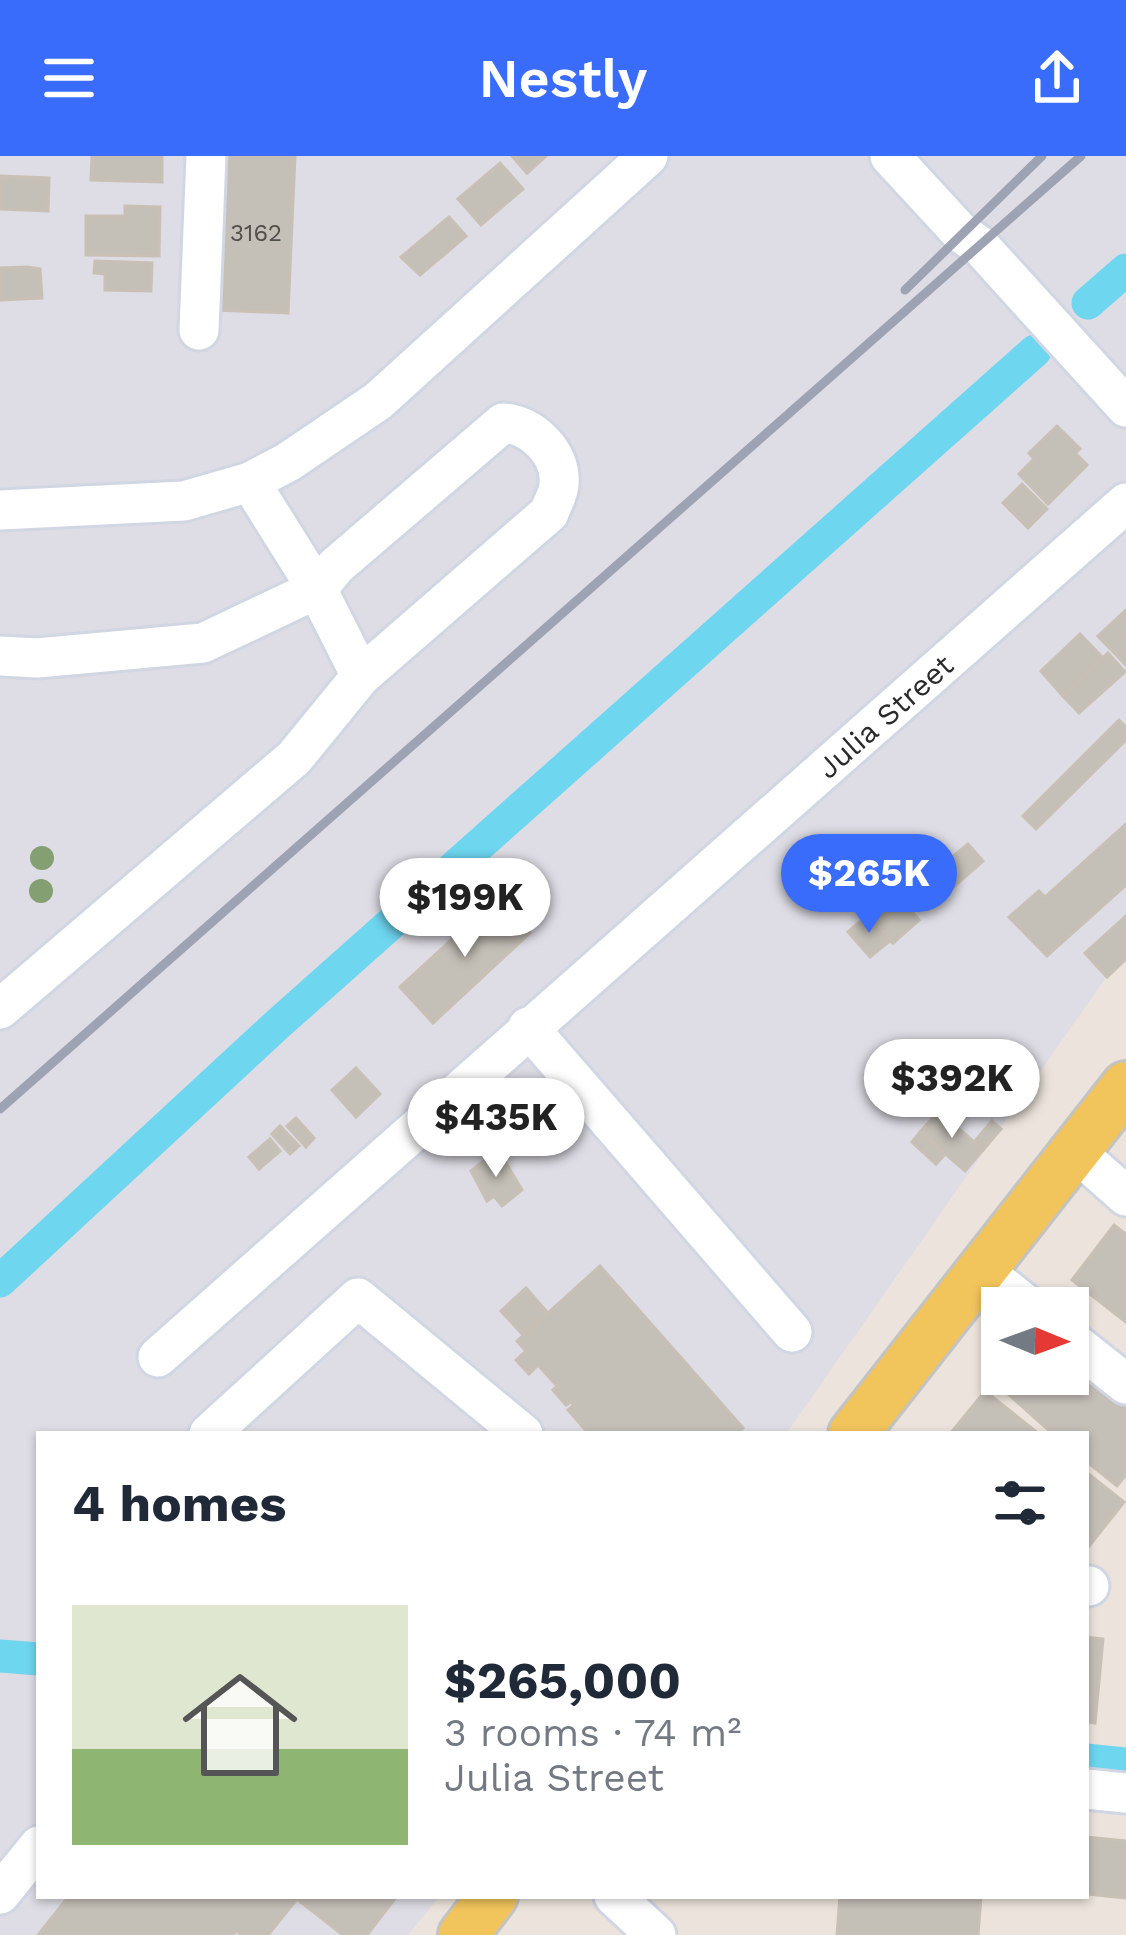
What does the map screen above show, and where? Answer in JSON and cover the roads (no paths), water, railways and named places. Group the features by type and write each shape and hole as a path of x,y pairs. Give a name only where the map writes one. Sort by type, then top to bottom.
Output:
{"main road":[{"path":"855,1431 1126,1086"},
{"path":"463,1935 492,1899"}],"street":[{"path":"199,330 206,156"},
{"path":"0,510 184,501 250,482 288,463 378,401 648,156"},
{"path":"890,156 1122,394"},
{"path":"0,656 37,658 203,643 317,589 336,566 503,423 521,424 552,452 560,482 549,513 361,676 294,758 0,1009"},
{"path":"250,482 317,589 361,676"},
{"name":"Julia Street","path":"158,1357 1126,503"},
{"path":"528,1027 792,1332"},
{"path":"1075,1151 1126,1196"},
{"path":"982,1270 1003,1287"},
{"path":"212,1431 358,1298 508,1429"},
{"path":"1089,1355 1126,1384"},
{"path":"1089,1789 1126,1793"},
{"path":"0,1894 36,1850"},
{"path":"618,1899 656,1935"}],"waterway":[{"path":"1088,303 1126,270"},
{"path":"0,1281 279,1023 1035,351"},
{"path":"0,1656 36,1659"},
{"path":"1089,1760 1126,1764"}],"railway":[{"path":"905,290 1042,156"},
{"path":"0,1109 1081,156"}]}
